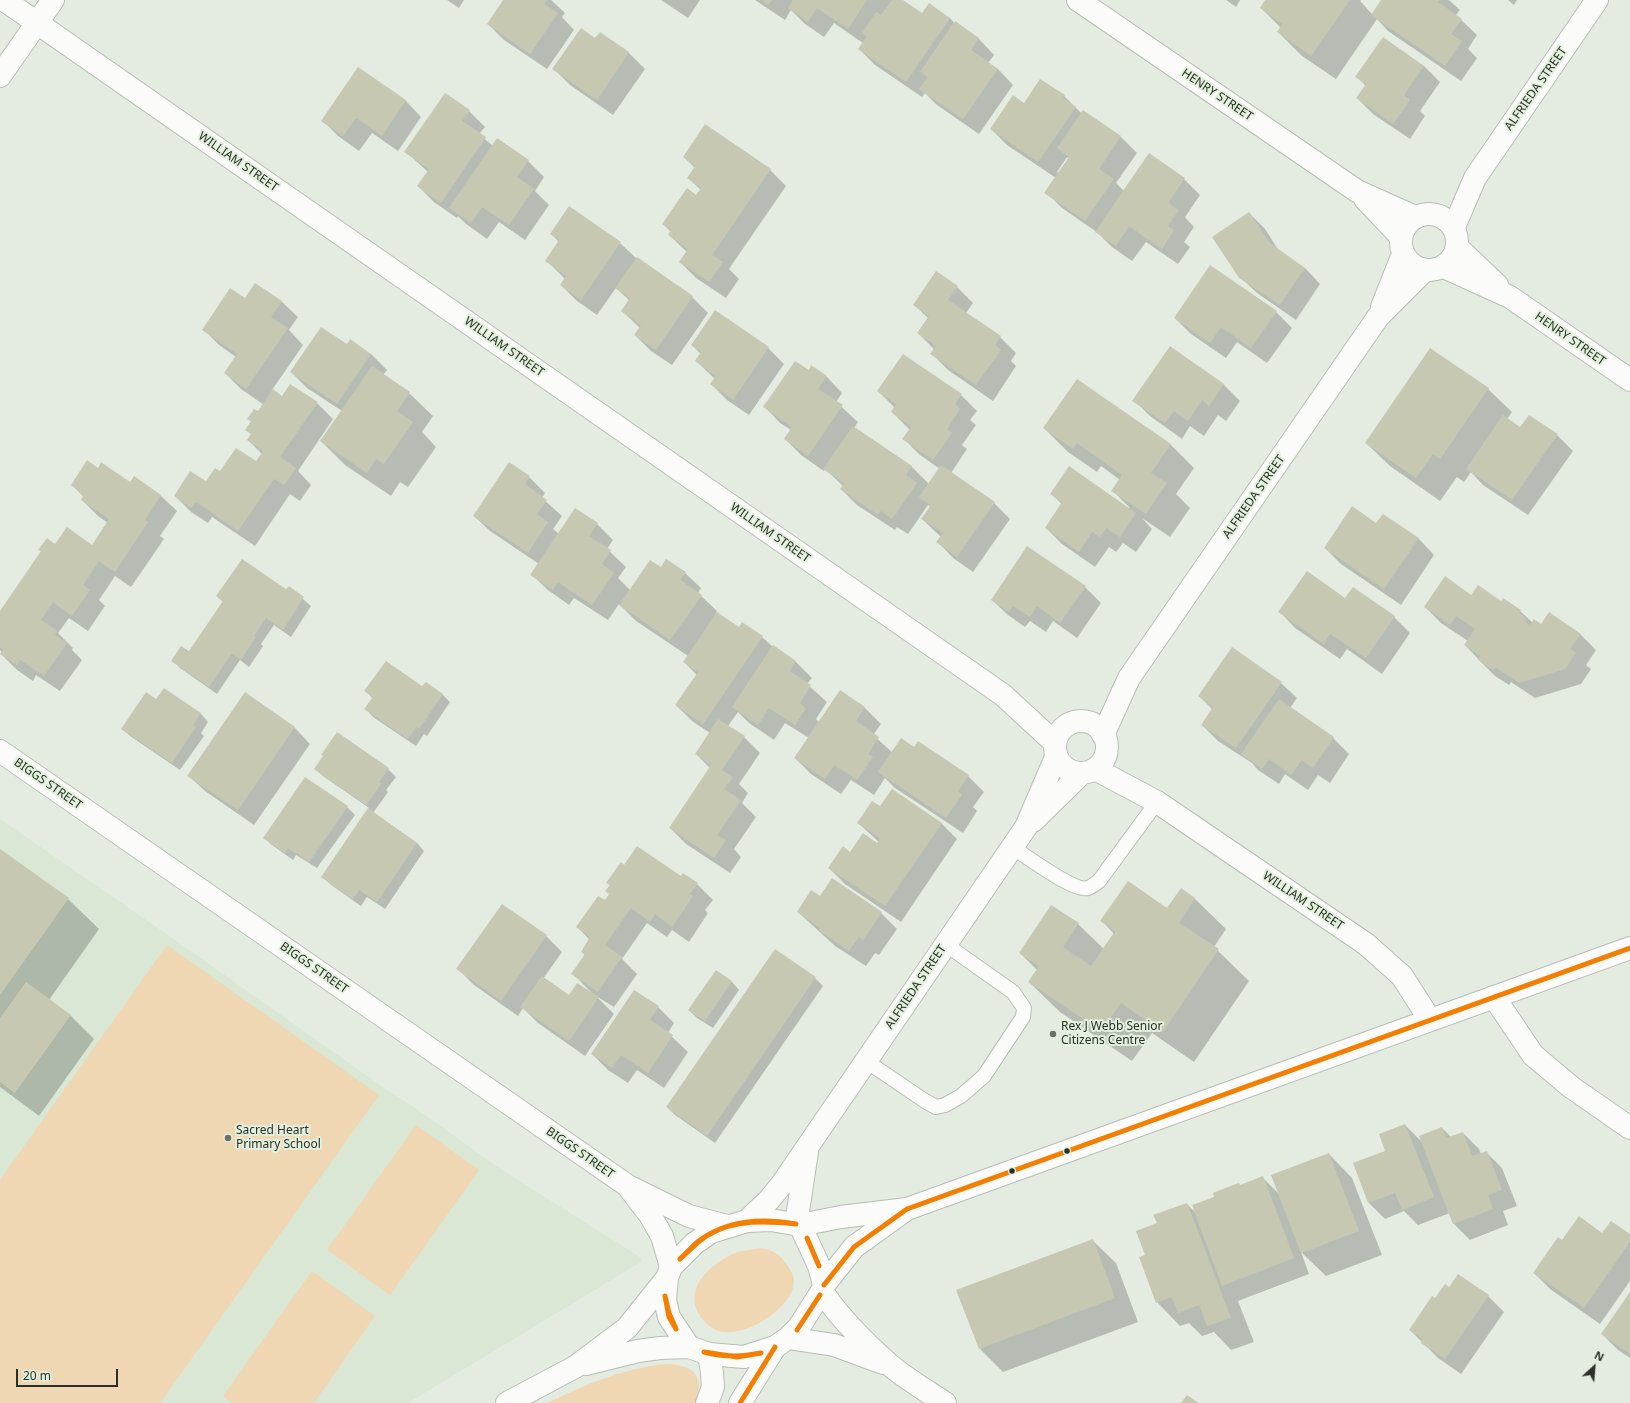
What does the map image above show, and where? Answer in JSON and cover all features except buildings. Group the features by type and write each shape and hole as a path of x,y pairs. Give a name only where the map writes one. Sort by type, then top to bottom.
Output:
{"street":[{"name":"WILLIAM STREET","path":"4,0 1065,737"},
{"path":"0,76 53,0"},
{"name":"HENRY STREET","path":"1078,0 1357,191 1425,216"},
{"name":"ALFRIEDA STREET","path":"1456,237 1475,178 1597,0"},
{"name":"ALFRIEDA STREET","path":"1425,216 1475,178"},
{"name":"HENRY STREET","path":"1357,191 1402,246"},
{"path":"1425,216 1449,221 1456,237 1450,262 1434,268 1416,267 1409,261 1402,246 1404,229 1408,222 1425,216"},
{"name":"HENRY STREET","path":"1456,237 1510,297 1630,380"},
{"name":"ALFRIEDA STREET","path":"1378,317 1402,246"},
{"name":"HENRY STREET","path":"1434,268 1510,297"},
{"name":"ALFRIEDA STREET","path":"737,1224 769,1200 782,1184 1026,827 1065,737 1129,678 1378,317 1434,268"},
{"name":"ALFRIEDA STREET","path":"1105,743 1129,678"},
{"path":"1092,724 1105,743 1101,765 1088,772 1066,769 1060,764 1065,737 1092,724"},
{"name":"WILLIAM STREET","path":"1105,743 1157,802"},
{"name":"BIGGS STREET","path":"0,751 628,1186 689,1216 737,1224"},
{"name":"WILLIAM STREET","path":"1088,772 1157,802 1366,944 1402,976 1430,1020"},
{"name":"ALFRIEDA STREET","path":"1026,827 1088,772"},
{"path":"507,1403 575,1367 627,1328 695,1242 711,1232 737,1224 771,1220 798,1224 907,1209 1630,948"},
{"path":"1494,997 1533,1055 1571,1087 1630,1128"},
{"name":"ALFRIEDA STREET","path":"798,1224 807,1147"},
{"name":"BIGGS STREET","path":"628,1186 650,1215 662,1236 669,1273 666,1300 669,1317 699,1350"},
{"path":"740,1403 782,1343 799,1327 823,1288 854,1247 907,1209"},
{"path":"798,1224 819,1266 823,1288 833,1308 892,1366 945,1403"},
{"path":"575,1367 638,1351 660,1348 699,1350 744,1357 782,1343 834,1345 892,1366"},
{"path":"699,1350 713,1387 707,1403"}],"lane":[{"path":"1012,847 1060,879 1077,887 1088,888 1099,881 1157,802"},
{"path":"866,1061 936,1107 945,1105 961,1096 984,1076 1023,1017 1024,1008 1013,992 945,944"}],"shaded area":[{"name":"Sacred Heart Primary School","path":"0,819 168,935 390,1092 414,1107 499,1168 640,1257 641,1262 408,1403 0,1403"},
{"path":"167,945 379,1095 160,1403 0,1403 0,1180"},
{"path":"416,1125 479,1170 390,1295 327,1250"},
{"path":"760,1248 776,1253 782,1258 792,1273 794,1280 791,1292 785,1302 775,1312 751,1327 739,1331 726,1332 716,1330 705,1322 697,1311 695,1293 698,1284 709,1269 725,1258 740,1252"},
{"path":"312,1271 375,1316 314,1403 233,1403 223,1396"},
{"path":"664,1364 682,1366 689,1369 698,1378 699,1385 695,1403 547,1403 575,1390 618,1374 648,1366"}],"transit line":[{"path":"824,1285 854,1247 907,1209 1630,948"},
{"path":"680,1259 700,1240 711,1233 734,1224 759,1221 796,1224"},
{"path":"680,1259 708,1235 729,1226 751,1222 796,1224"},
{"path":"807,1238 819,1266"},
{"path":"807,1238 819,1266"},
{"path":"797,1330 820,1295"},
{"path":"797,1330 820,1295"},
{"path":"665,1296 669,1313 676,1329"},
{"path":"665,1296 669,1317 676,1329"},
{"path":"740,1403 775,1347"},
{"path":"704,1352 732,1356 761,1353"},
{"path":"704,1352 737,1357 761,1353"}],"place":[{"name":"Rex J Webb Senior Citizens Centre","path":"1053,1034"},
{"name":"Sacred Heart Primary School","path":"228,1138"}]}
